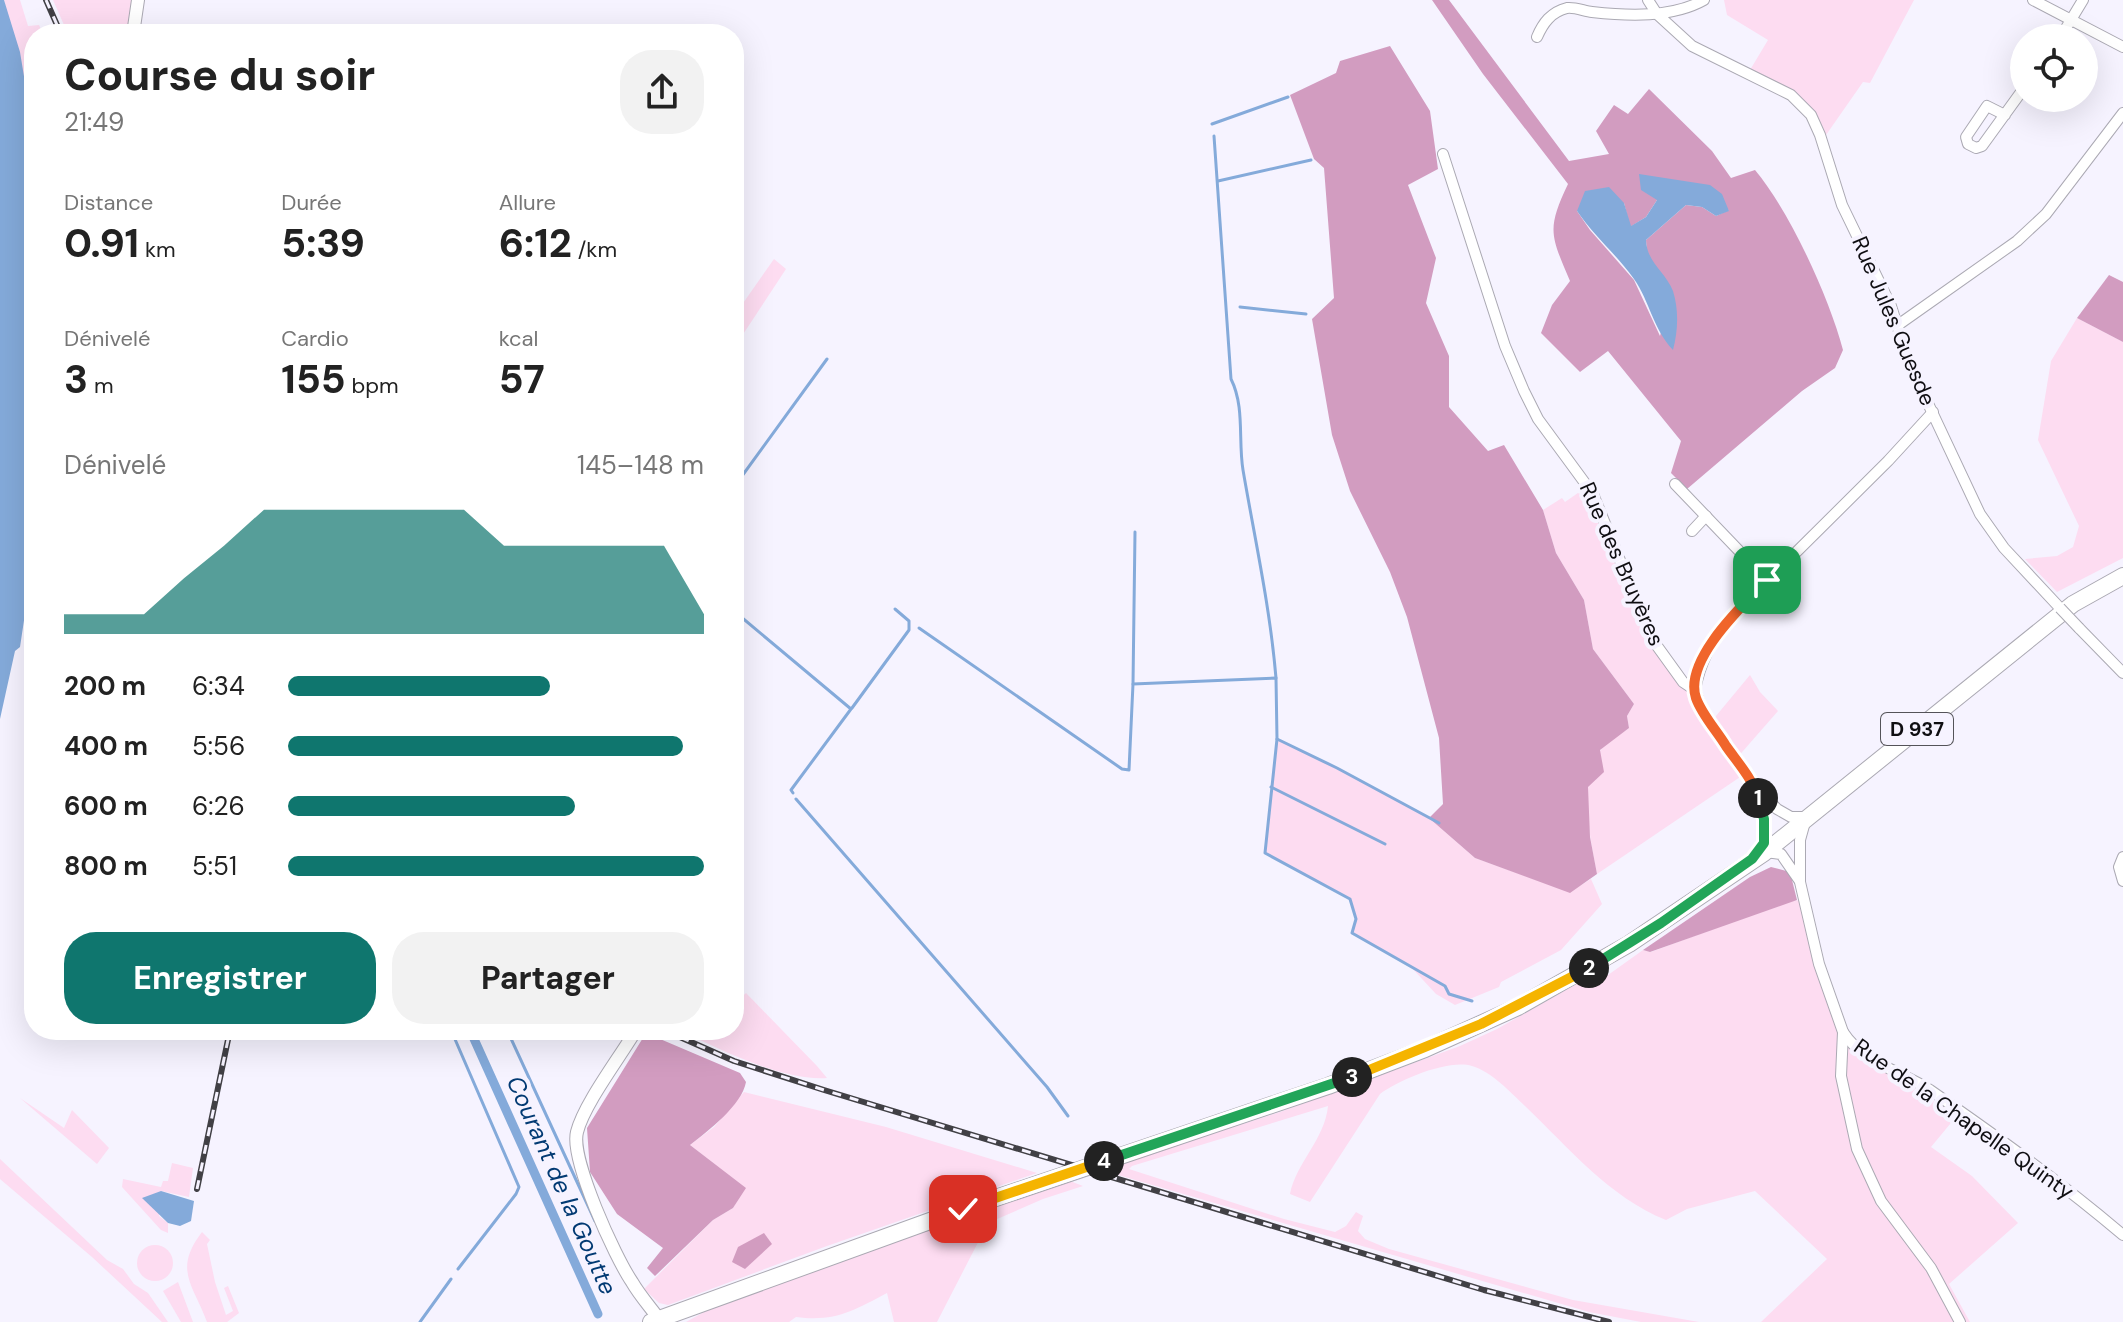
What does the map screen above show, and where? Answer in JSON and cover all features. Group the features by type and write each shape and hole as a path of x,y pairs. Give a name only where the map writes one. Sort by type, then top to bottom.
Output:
{"main road":[{"name":"D 937","path":"658,1321 963,1209 1280,1103 1425,1049 1502,1014 1590,968 1759,854 2073,604 2123,576"},
{"name":"D 937","path":"2015,649 2123,587"}],"street":[{"path":"134,24 138,0"},
{"name":"Rue Jules Guesde","path":"1648,0 1657,14 1699,51 1774,85 1803,105 1820,135 1842,205 1898,325 1909,363 1991,532 2123,673"},
{"path":"1537,37 1544,22 1557,12 1571,7 1619,14 1657,14 1680,10 1704,0"},
{"path":"2033,0 2123,47"},
{"path":"2072,22 2083,0"},
{"path":"2005,115 2010,108"},
{"path":"1898,325 2017,241 2046,214 2123,113"},
{"name":"Rue des Bruyères","path":"1443,154 1505,346 1524,391 1538,419 1593,494 1652,639 1683,682 1695,690 1701,707 1753,783 1777,809 1791,817 1804,819"},
{"path":"1695,690 1700,666 1727,621 1933,412"},
{"path":"1675,484 1767,580"},
{"path":"1692,531 1706,516"},
{"name":"Rue des Bruyères","path":"1753,783 1764,819 1764,843 1759,854"},
{"path":"1804,819 1800,840 1800,882 1819,964 1843,1032 1841,1076 1860,1159 1875,1191 1931,1268 1960,1322"},
{"path":"1759,854 1781,854 1791,864 1800,882"},
{"path":"2123,857 2119,867 2123,881"},
{"name":"Rue de la Chapelle Quinty","path":"1843,1032 1860,1051 1926,1087 2123,1235"},
{"path":"630,1040 580,1123 575,1148 615,1249 632,1283 658,1321"}],"shaded area":[{"path":"4,0 20,0 27,24 24,24 24,91"},
{"path":"53,0 143,0 139,24 64,24"},
{"path":"1432,0 1449,0 1569,161 1609,154 1596,131 1614,105 1628,114 1649,89 1712,151 1731,178 1755,170 1795,231 1828,305 1843,350 1835,368 1802,391 1687,489 1671,473 1681,441 1608,351 1580,372 1541,333 1552,305 1570,281 1554,233 1556,212 1568,184 1483,74","holes":["1657,200 1729,210 1716,216 1702,207 1686,205 1646,240 1647,254 1672,290 1660,336 1634,280 1577,211 1624,203 1630,227 1646,217"]},
{"path":"1724,0 1914,0 1870,83 1863,82 1826,135 1805,102 1750,70 1768,40 1727,15"},
{"path":"1390,46 1430,111 1438,169 1408,185 1436,258 1426,303 1449,356 1449,407 1488,451 1504,445 1543,510 1556,553 1584,600 1593,649 1634,704 1627,716 1629,728 1600,750 1604,772 1588,787 1590,837 1597,874 1570,893 1475,858 1429,818 1443,804 1439,738 1407,617 1390,572 1350,491 1332,435 1312,319 1334,298 1324,168 1314,159 1290,95 1336,73 1340,61"},
{"path":"774,259 786,269 744,333 744,302"},
{"path":"2109,275 2123,282 2123,342 2077,318"},
{"path":"2077,318 2123,342 2123,558 2057,592 2025,559 2057,556 2073,547 2079,526 2038,440 2051,361"},
{"path":"1588,486 1652,639 1711,722 1750,675 1760,692 1778,711 1736,759 1746,773 1597,874 1588,812 1589,780 1602,748 1629,728 1627,716 1634,704 1593,649 1584,600 1556,553 1543,510 1562,498 1565,502"},
{"path":"1277,739 1429,818 1475,858 1570,892 1591,879 1602,904 1561,950 1501,982 1499,987 1455,1005 1436,994 1410,966 1352,933 1356,919 1350,899 1265,853"},
{"path":"1771,867 1790,872 1797,900 1650,952 1643,950 1750,877"},
{"path":"1804,900 1814,945 1853,1046 1960,1112 1931,1147 1972,1176 2018,1223 1949,1284 1970,1322 1761,1322 1827,1259 1755,1191 1687,1209 1666,1220 1608,1185 1500,1083 1472,1066 1437,1068 1411,1077 1380,1094 1310,1202 1290,1194 1298,1172 1322,1129 1328,1106 1129,1169 1284,1219 1335,1232 1346,1226 1356,1212 1363,1216 1358,1231 1365,1239 1389,1249 1573,1300 1699,1322 1641,1322 1589,1312 1101,1170 1280,1112 1460,1046 1497,1029 1598,972 1601,980 1643,950 1651,952 1789,901"},
{"path":"746,993 827,1078 809,1078 771,1069 700,1040 744,1040"},
{"path":"642,1040 662,1040 740,1073 746,1082 731,1108 690,1145 746,1188 733,1208 713,1220 655,1276 647,1268 663,1248 617,1214 590,1172 587,1128"},
{"path":"744,1092 886,1127 1037,1173 668,1305 659,1303 644,1289 713,1220 733,1208 745,1188 690,1145 714,1127"},
{"path":"20,1098 64,1128 72,1110 109,1148 97,1164"},
{"path":"0,1159 107,1260 123,1269 134,1284 148,1293 168,1322 162,1322 92,1257 0,1179"},
{"path":"172,1163 193,1168 189,1197 161,1191 159,1216 168,1223 168,1233 161,1230 122,1187 123,1179 161,1187 163,1181 168,1181"},
{"path":"1070,1181 1083,1186 1043,1199 988,1223 937,1322 894,1322 887,1293 854,1310 822,1318 796,1317 789,1322 686,1322 715,1306"},
{"path":"202,1232 210,1240 207,1244 215,1282 226,1315 233,1311 224,1288 228,1286 239,1313 227,1322 207,1322 188,1277 189,1257"},
{"path":"764,1233 772,1244 745,1269 732,1262 738,1247"},
{"path":"155,1245 168,1250 173,1263 168,1276 155,1281 142,1276 137,1263 142,1250"},
{"path":"178,1282 193,1322 181,1322 163,1291"}],"water":[{"path":"0,0 4,0 24,76 24,620 0,719"},
{"path":"1639,174 1710,185 1722,194 1729,211 1716,216 1702,207 1686,205 1646,240 1653,261 1670,284 1675,298 1677,320 1673,350 1634,279 1577,211 1585,191 1609,187 1624,203 1631,226 1646,217 1657,200 1641,190"},
{"path":"161,1191 194,1201 191,1221 180,1226 168,1223 142,1198"}],"waterway":[{"path":"1212,124 1288,97"},
{"path":"1214,136 1231,379 1240,412 1243,470 1266,599 1276,678"},
{"path":"1218,181 1311,160"},
{"path":"1240,307 1306,314"},
{"path":"744,473 827,359"},
{"path":"1133,684 1135,532"},
{"path":"852,708 909,630 909,621 895,609"},
{"path":"744,619 851,709 791,790 793,793"},
{"path":"919,628 1122,769 1129,770 1133,684 1276,678 1277,739 1265,853 1350,899 1356,919 1352,933 1445,986 1449,994 1472,1001"},
{"path":"1277,739 1439,823"},
{"path":"1271,787 1385,844"},
{"path":"796,799 1047,1087 1068,1116"},
{"path":"455,1040 519,1187 458,1269"},
{"name":"Courant de la Goutte","path":"475,1040 598,1314"},
{"path":"512,1040 595,1221"},
{"path":"420,1322 451,1279"}],"railway":[{"path":"46,0 57,24"},
{"path":"197,1189 228,1040"},
{"path":"687,1040 734,1061 824,1090 1484,1290 1609,1322"}],"route":[{"path":"963,1209 1280,1103 1400,1060 1451,1038 1535,998 1610,956 1752,859 1764,843 1764,819 1753,783 1701,707 1695,690 1700,666 1710,645 1727,621 1767,580"}]}
